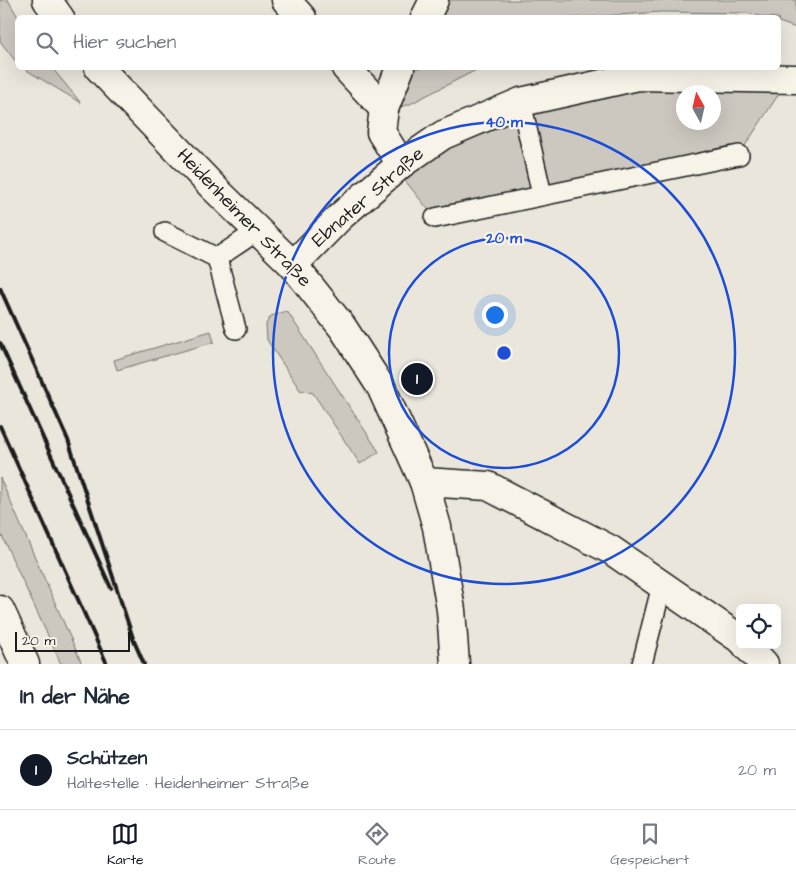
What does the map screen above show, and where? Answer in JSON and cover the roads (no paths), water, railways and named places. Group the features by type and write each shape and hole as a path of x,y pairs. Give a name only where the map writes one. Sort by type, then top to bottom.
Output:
{"main road":[{"path":"47,0 58,15"},
{"path":"286,0 299,15"},
{"path":"426,15 434,0"},
{"name":"Heidenheimer Straße","path":"101,70 257,231 293,265 343,328 381,387 424,482 437,527 450,600 455,664"},
{"path":"348,70 384,109"},
{"path":"399,70 384,109 381,132 400,164"},
{"name":"Ebnater Straße","path":"293,265 341,216 400,164 443,135 520,102 638,76 796,79"},
{"path":"424,482 488,486 611,550 736,636"},
{"path":"0,610 25,664"},
{"path":"750,649 764,664"}],"lane":[{"path":"520,102 542,195"},
{"path":"435,218 739,155"},
{"path":"217,258 257,231"},
{"path":"165,232 217,258 236,329"},
{"path":"642,664 662,585"}],"railway":[{"path":"0,288 68,440 133,638"},
{"path":"0,343 111,588"},
{"path":"0,426 107,664"},
{"path":"130,632 144,664"}],"place":[{"name":"Schützen","path":"417,379"}]}
